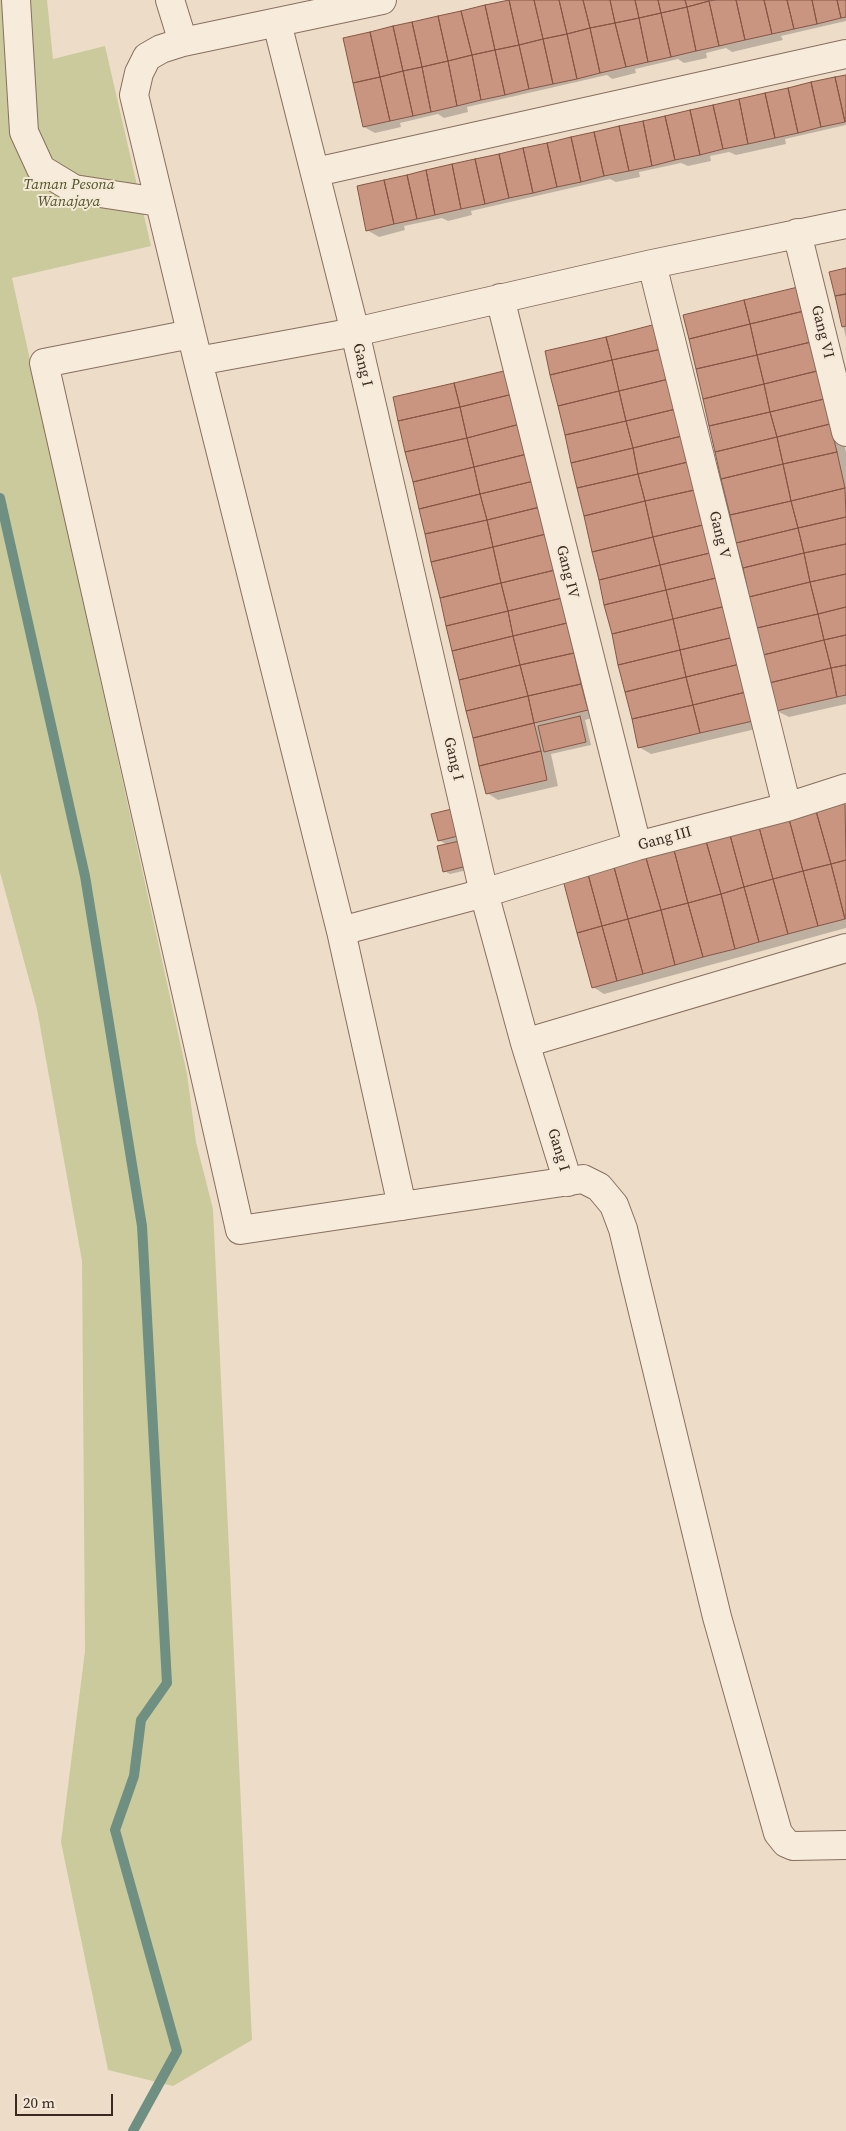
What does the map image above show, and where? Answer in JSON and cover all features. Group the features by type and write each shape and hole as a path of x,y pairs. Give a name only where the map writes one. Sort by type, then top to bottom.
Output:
{"street":[{"path":"16,0 24,132 41,168 74,189 159,202"},
{"path":"170,0 183,42"},
{"path":"382,0 310,8 276,23 183,42 147,57 139,73 134,95 198,361 341,932 402,1206"},
{"name":"Gang I","path":"276,23 316,172 355,332 484,893 525,1043 568,1182"},
{"path":"316,172 846,54"},
{"path":"198,361 355,332 652,264 846,224"},
{"name":"Gang VI","path":"797,233 846,432"},
{"name":"Gang V","path":"652,264 786,807"},
{"name":"Gang IV","path":"500,298 637,846"},
{"path":"192,334 44,363 240,1230 583,1179 599,1187 614,1205 623,1229 718,1617 778,1833 786,1843 793,1846 846,1845"},
{"name":"Gang III","path":"341,932 484,893 637,846 786,807 846,788"},
{"path":"525,1043 846,948"}],"green space":[{"name":"Taman Pesona Wanajaya","path":"0,0 47,0 53,59 105,46 151,246 12,278 187,1074 196,1142 213,1209 252,2040 173,2086 108,2070 61,1842 85,1651 82,1261 37,1009 0,872"}],"building":[{"path":"509,0 534,0 543,39 519,45"},
{"path":"509,0 519,45 495,50 485,5"},
{"path":"534,0 559,0 567,34 543,39"},
{"path":"559,0 583,0 590,28 567,34"},
{"path":"583,0 610,0 615,23 590,28"},
{"path":"610,0 635,0 639,18 615,23"},
{"path":"635,0 658,0 661,13 639,18"},
{"path":"658,0 685,0 687,7 661,13"},
{"path":"685,0 709,0 709,1 687,7"},
{"path":"736,0 745,40 719,46 709,1"},
{"path":"736,0 764,0 772,34 745,40"},
{"path":"764,0 787,0 794,29 772,34"},
{"path":"787,0 812,0 817,24 794,29"},
{"path":"812,0 837,0 841,18 817,24"},
{"path":"837,0 846,0 846,17 841,18"},
{"path":"709,1 719,46 696,51 687,7"},
{"path":"485,5 495,50 472,55 461,11"},
{"path":"687,7 696,51 671,57 661,13"},
{"path":"461,11 472,55 448,61 438,16"},
{"path":"661,13 671,57 648,62 639,18"},
{"path":"438,16 448,61 422,67 412,22"},
{"path":"639,18 648,62 626,67 615,23"},
{"path":"412,22 422,67 403,71 393,26"},
{"path":"615,23 626,67 600,73 590,28"},
{"path":"393,26 403,71 380,77 370,32"},
{"path":"590,28 600,73 577,79 567,34"},
{"path":"370,32 380,77 353,83 343,38"},
{"path":"567,34 577,79 553,84 543,39"},
{"path":"543,39 553,84 529,89 519,45"},
{"path":"519,45 529,89 505,95 495,50"},
{"path":"495,50 505,95 481,100 472,55"},
{"path":"472,55 481,100 457,106 448,61"},
{"path":"448,61 457,106 431,112 422,67"},
{"path":"422,67 431,112 413,116 403,71"},
{"path":"403,71 413,116 390,121 380,77"},
{"path":"846,75 846,121 845,122 835,77"},
{"path":"380,77 390,121 363,127 353,83"},
{"path":"835,77 845,122 821,127 811,82"},
{"path":"811,82 821,127 798,133 788,88"},
{"path":"788,88 798,133 775,138 765,93"},
{"path":"765,93 775,138 748,144 739,99"},
{"path":"739,99 748,144 723,149 713,105"},
{"path":"713,105 723,149 700,155 690,110"},
{"path":"690,110 700,155 675,160 665,116"},
{"path":"665,116 675,160 652,166 643,121"},
{"path":"643,121 652,166 629,171 619,126"},
{"path":"619,126 629,171 604,176 594,132"},
{"path":"594,132 604,176 581,182 571,137"},
{"path":"571,137 581,182 557,187 547,143"},
{"path":"547,143 557,187 533,193 523,148"},
{"path":"523,148 533,193 509,198 499,154"},
{"path":"499,154 509,198 485,204 475,159"},
{"path":"475,159 485,204 461,209 452,164"},
{"path":"452,164 461,209 435,215 426,170"},
{"path":"426,170 435,215 417,219 407,175"},
{"path":"407,175 417,219 394,224 384,180"},
{"path":"384,180 394,224 366,231 357,186"},
{"path":"846,268 846,294 835,296 829,272"},
{"path":"798,287 804,311 750,324 744,300"},
{"path":"846,294 846,326 842,327 835,296"},
{"path":"744,300 750,324 689,339 683,315"},
{"path":"804,311 811,342 757,355 750,324"},
{"path":"660,323 666,348 612,360 606,337"},
{"path":"750,324 757,355 696,369 689,339"},
{"path":"606,337 612,360 550,375 545,351"},
{"path":"811,342 817,371 764,384 757,355"},
{"path":"666,348 673,378 619,391 612,360"},
{"path":"757,355 764,384 703,399 696,369"},
{"path":"612,360 619,391 558,406 550,375"},
{"path":"508,370 513,394 460,407 454,383"},
{"path":"817,371 824,399 770,412 764,384"},
{"path":"673,378 680,408 626,421 619,391"},
{"path":"454,383 460,407 398,421 393,397"},
{"path":"764,384 770,412 709,426 703,399"},
{"path":"619,391 626,421 565,435 558,406"},
{"path":"513,394 520,424 467,438 460,407"},
{"path":"824,399 830,424 777,437 770,412"},
{"path":"460,407 467,438 405,452 398,421"},
{"path":"680,408 686,435 633,448 626,421"},
{"path":"770,412 777,437 715,452 709,426"},
{"path":"626,421 633,448 571,463 565,435"},
{"path":"520,424 527,454 474,467 467,438"},
{"path":"830,424 837,452 783,464 777,437"},
{"path":"686,435 692,461 638,474 633,448"},
{"path":"777,437 783,464 721,479 715,452"},
{"path":"467,438 474,467 413,482 405,452"},
{"path":"633,448 638,474 577,488 571,463"},
{"path":"837,452 845,488 791,501 783,464"},
{"path":"527,454 534,481 480,494 474,467"},
{"path":"692,461 699,489 645,501 638,474"},
{"path":"783,464 791,501 730,515 721,479"},
{"path":"474,467 480,494 419,509 413,482"},
{"path":"638,474 645,501 584,516 577,488"},
{"path":"534,481 540,507 487,520 480,494"},
{"path":"845,488 846,517 798,528 791,501"},
{"path":"699,489 707,524 653,537 645,501"},
{"path":"480,494 487,520 425,534 419,509"},
{"path":"645,501 653,537 592,552 584,516"},
{"path":"791,501 798,528 736,543 730,515"},
{"path":"540,507 546,534 493,547 487,520"},
{"path":"846,517 846,544 804,553 798,528"},
{"path":"487,520 493,547 431,562 425,534"},
{"path":"707,524 714,552 660,565 653,537"},
{"path":"798,528 804,553 743,568 736,543"},
{"path":"546,534 555,570 501,583 493,547"},
{"path":"653,537 660,565 599,580 592,552"},
{"path":"846,544 846,574 810,582 804,553"},
{"path":"493,547 501,583 440,598 431,562"},
{"path":"714,552 720,577 666,590 660,565"},
{"path":"804,553 810,582 749,597 743,568"},
{"path":"660,565 666,590 604,605 599,580"},
{"path":"555,570 562,598 508,611 501,583"},
{"path":"846,574 846,607 818,614 810,582"},
{"path":"720,577 726,606 673,619 666,590"},
{"path":"810,582 818,614 757,628 749,597"},
{"path":"501,583 508,611 446,626 440,598"},
{"path":"666,590 673,619 612,634 604,605"},
{"path":"562,598 567,623 513,636 508,611"},
{"path":"726,606 734,637 680,650 673,619"},
{"path":"846,607 846,635 824,640 818,614"},
{"path":"508,611 513,636 452,651 446,626"},
{"path":"818,614 824,640 763,655 757,628"},
{"path":"673,619 680,650 618,665 612,634"},
{"path":"567,623 574,653 520,665 513,636"},
{"path":"846,635 846,665 831,668 824,640"},
{"path":"513,636 520,665 459,680 452,651"},
{"path":"734,637 740,664 686,677 680,650"},
{"path":"824,640 831,668 769,683 763,655"},
{"path":"680,650 686,677 625,692 618,665"},
{"path":"574,653 581,684 528,696 520,665"},
{"path":"740,664 746,692 693,705 686,677"},
{"path":"520,665 528,696 466,711 459,680"},
{"path":"846,665 846,695 837,697 831,668"},
{"path":"831,668 837,697 776,711 769,683"},
{"path":"686,677 693,705 632,719 625,692"},
{"path":"581,684 588,710 534,723 528,696"},
{"path":"746,692 753,721 700,733 693,705"},
{"path":"528,696 534,723 473,738 466,711"},
{"path":"693,705 700,733 638,748 632,719"},
{"path":"580,716 586,742 544,752 538,726"},
{"path":"534,723 541,751 479,766 473,738"},
{"path":"541,751 547,780 486,794 479,766"},
{"path":"845,803 846,860 831,864 816,811"},
{"path":"456,808 462,835 438,841 431,814"},
{"path":"816,811 831,864 803,871 789,819"},
{"path":"789,819 803,871 773,879 759,827"},
{"path":"759,827 773,879 744,887 730,835"},
{"path":"730,835 744,887 721,894 706,841"},
{"path":"464,840 471,865 443,872 437,846"},
{"path":"706,841 721,894 688,903 674,850"},
{"path":"674,850 688,903 661,910 646,858"},
{"path":"646,858 661,910 628,919 614,867"},
{"path":"846,860 846,918 845,919 831,864"},
{"path":"831,864 845,919 818,926 803,871"},
{"path":"614,867 628,919 602,926 588,874"},
{"path":"803,871 818,926 788,934 773,879"},
{"path":"588,874 602,926 577,933 563,880"},
{"path":"773,879 788,934 759,942 744,887"},
{"path":"744,887 759,942 735,949 721,894"},
{"path":"721,894 735,949 703,957 688,903"},
{"path":"688,903 703,957 675,965 661,910"},
{"path":"661,910 675,965 643,974 628,919"},
{"path":"628,919 643,974 617,981 602,926"},
{"path":"602,926 617,981 592,988 577,933"}],"waterway":[{"path":"0,498 85,876 142,1226 167,1683 141,1720 134,1776 115,1830 177,2051 133,2131"}]}
